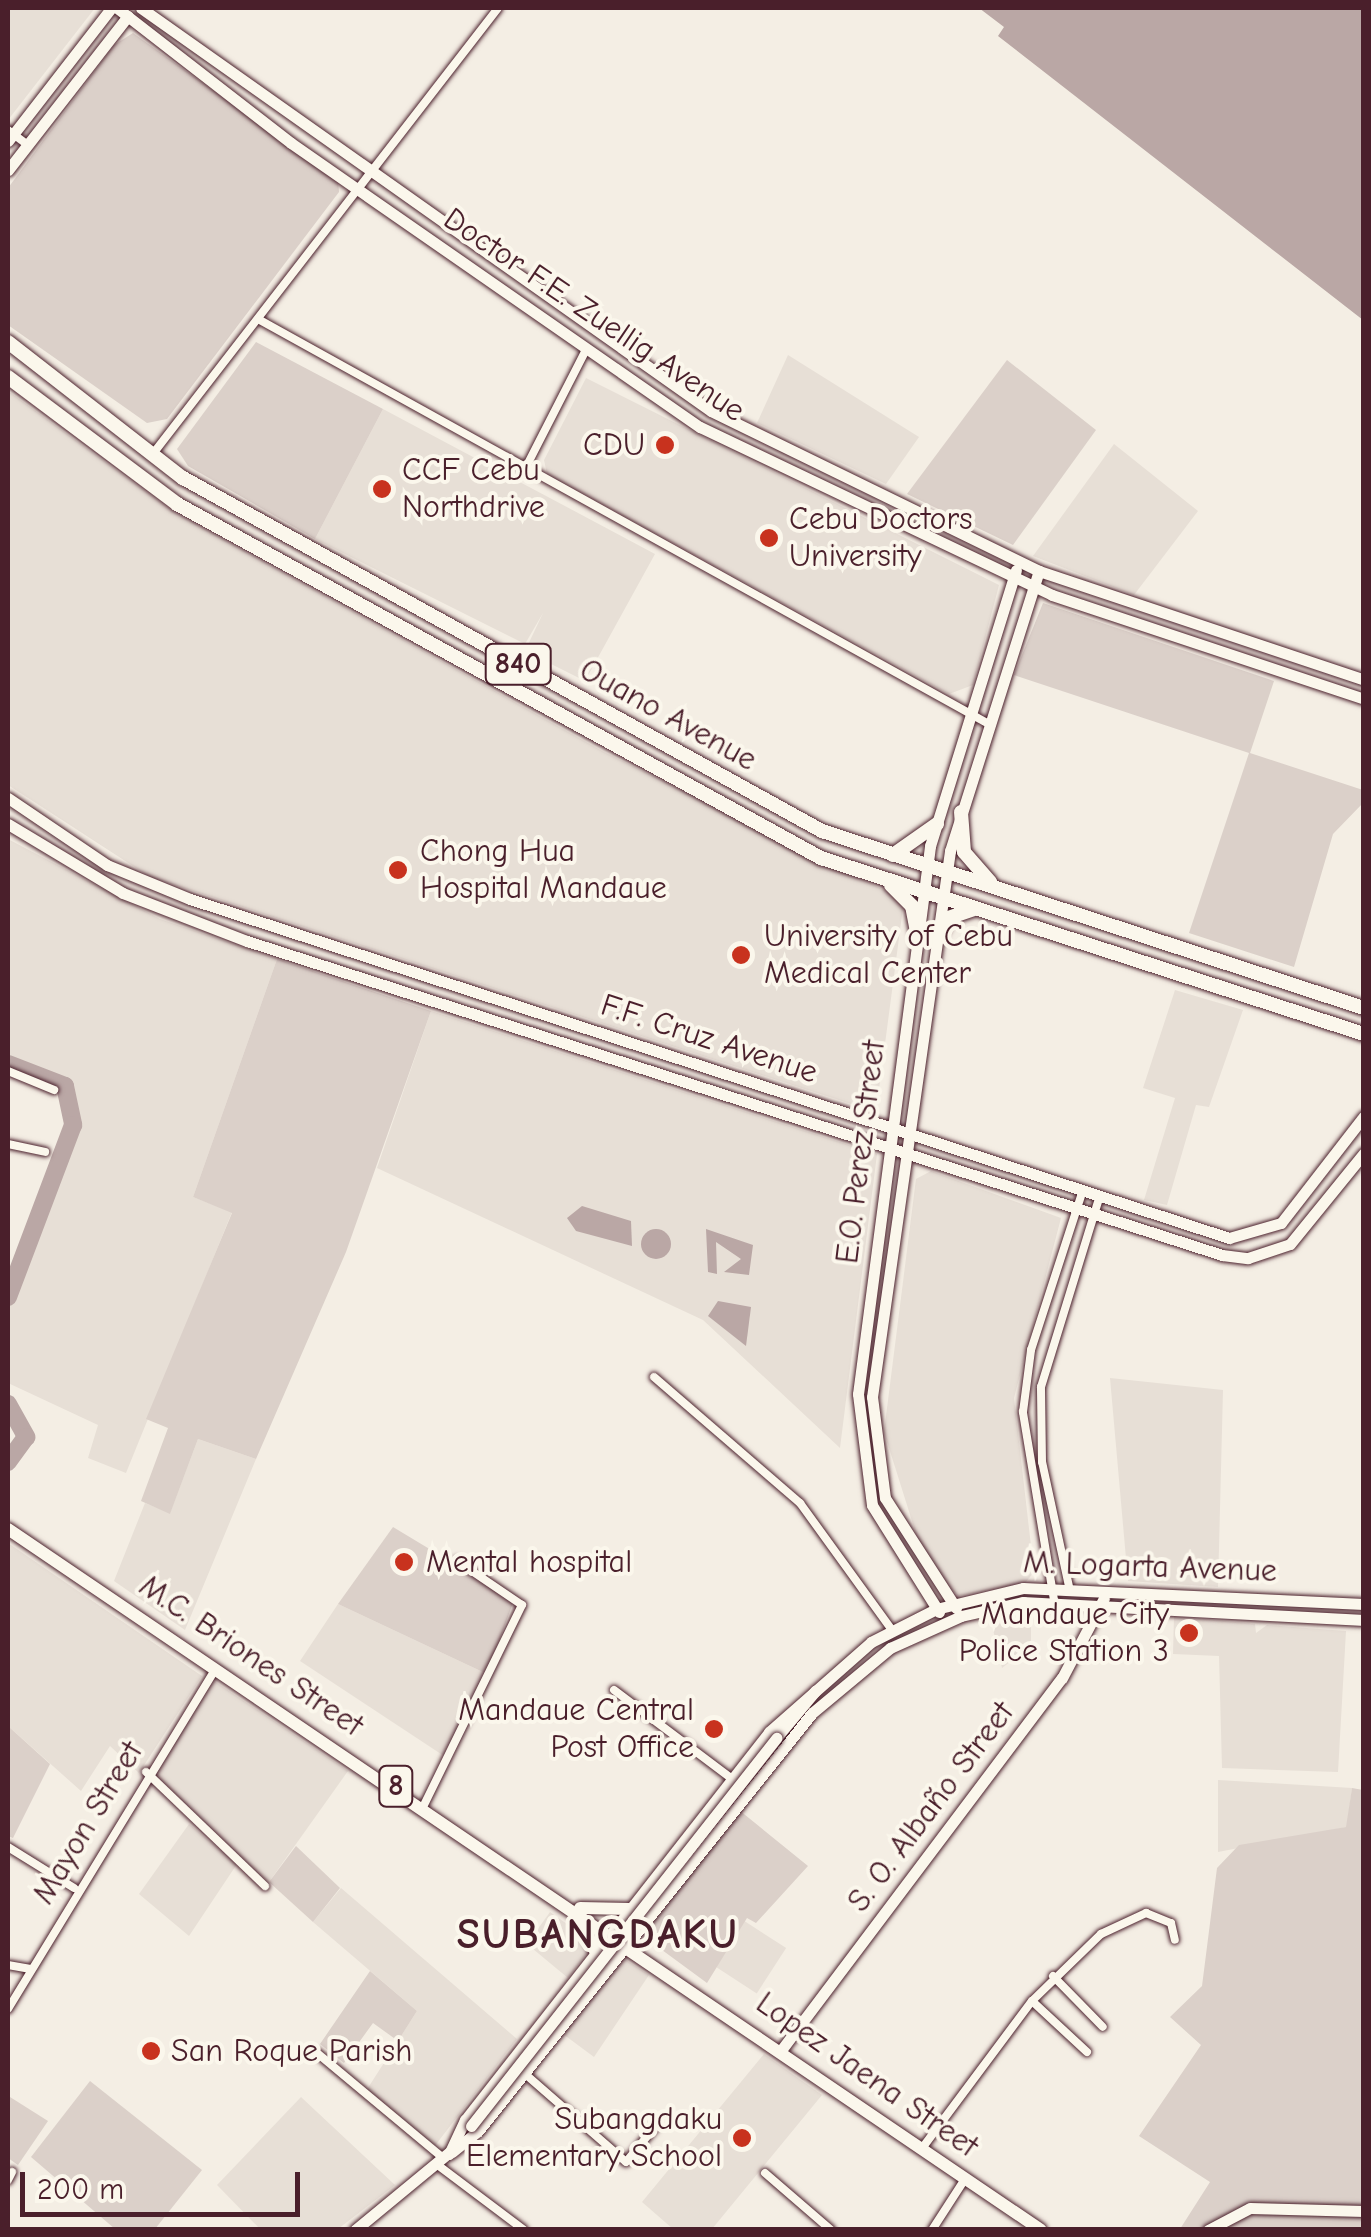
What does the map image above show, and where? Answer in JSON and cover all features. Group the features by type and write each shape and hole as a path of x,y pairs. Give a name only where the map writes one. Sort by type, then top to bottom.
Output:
{"highway":[{"name":"Ouano Avenue","path":"8,342 152,455 822,831 1364,1008"},
{"name":"Ouano Avenue","path":"8,377 177,504 821,858 1364,1034"},
{"path":"608,741 618,719"},
{"path":"961,812 969,861 1008,892"},
{"path":"893,855 937,824"},
{"path":"872,874 906,898 918,936"},
{"path":"936,942 951,916 979,909"}],"main road":[{"name":"M.C. Briones Street","path":"8,1528 612,1933"},
{"path":"596,1953 573,1907 630,1909"},
{"name":"Lopez Jaena Street","path":"612,1933 1041,2230"}],"street":[{"path":"28,145 9,135 118,11 138,8"},
{"name":"Doctor F.E. Zuellig Avenue","path":"138,8 711,411 1039,572 1364,680"},
{"path":"152,455 258,320 353,186 498,8"},
{"path":"8,170 118,11"},
{"name":"Doctor F.E. Zuellig Avenue","path":"118,11 353,186 700,427 1034,588 1364,699"},
{"path":"258,320 524,471 988,724"},
{"path":"524,471 588,348"},
{"name":"E.O. Perez Street","path":"946,1621 872,1504 858,1444 862,1358 927,866 1020,562"},
{"name":"E.O. Perez Street","path":"961,1616 911,1550 875,1466 876,1360 947,872 961,812 1039,572"},
{"name":"F.F. Cruz Avenue","path":"8,798 107,864 190,898 891,1126 1082,1193 1249,1238 1281,1223 1364,1116"},
{"name":"F.F. Cruz Avenue","path":"8,824 123,893 248,941 906,1157 1222,1255 1271,1254 1311,1223 1364,1153"},
{"path":"8,1071 54,1090"},
{"path":"8,1144 45,1152"},
{"path":"1054,1600 1022,1412 1031,1350 1082,1193"},
{"path":"1072,1601 1042,1462 1042,1386 1100,1198"},
{"path":"862,1358 876,1360"},
{"path":"654,1377 800,1503 892,1630"},
{"path":"424,1805 522,1605 457,1561"},
{"name":"M. Logarta Avenue","path":"824,1678 892,1630 936,1609 1052,1586 1364,1604"},
{"name":"S. O. Albaño Street","path":"782,2048 1062,1678 1104,1602 1104,1588"},
{"name":"M. Logarta Avenue","path":"806,1705 946,1621 1054,1600 1364,1620"},
{"name":"Mayon Street","path":"8,2010 74,1888 218,1666"},
{"path":"444,2160 824,1678"},
{"path":"444,2160 464,2120 732,1778 824,1678"},
{"path":"356,2230 444,2160 524,2073 834,1689"},
{"path":"614,1690 732,1778"},
{"path":"146,1772 265,1886"},
{"path":"8,1847 74,1888"},
{"path":"923,2148 1053,1976 1130,1916 1165,1919 1175,1940"},
{"path":"8,1965 31,1969"},
{"path":"1053,1976 1103,2027"},
{"path":"1032,2001 1088,2052"},
{"path":"317,2053 524,2230"},
{"path":"524,2073 626,2162 654,2128"},
{"path":"764,2173 831,2230"},
{"path":"932,2230 966,2177"},
{"path":"1208,2230 1250,2208 1364,2211"}],"shaded area":[{"path":"8,8 95,8 8,120"},
{"path":"979,8 1363,8 1363,320 998,36 1004,27"},
{"path":"133,33 338,180 339,192 167,419 147,423 8,325 8,188 114,45"},
{"path":"256,342 383,409 315,539 188,466 177,449"},
{"path":"788,355 919,437 886,484 757,423"},
{"path":"1007,360 1096,430 1013,545 907,494"},
{"path":"586,378 999,585 973,685 949,694 547,474 544,460"},
{"path":"8,391 174,512 604,752 904,900 876,1112 150,877 8,785"},
{"path":"383,409 655,554 585,681 525,651 543,613 525,644 315,539"},
{"path":"1114,444 1198,511 1134,595 1033,556"},
{"path":"1043,603 1274,681 1250,753 1363,790 1363,803 1333,834 1294,967 1189,933 1249,753 1014,675"},
{"path":"8,839 160,919 277,959 193,1197 232,1212 126,1473 88,1458 98,1425 8,1383 8,1303 75,1127 66,1086 8,1061"},
{"path":"277,959 431,1011 346,1252 256,1459 198,1439 170,1514 141,1501 168,1428 146,1419 232,1213 193,1197"},
{"path":"1175,990 1243,1010 1209,1107 1196,1105 1167,1205 1144,1200 1175,1098 1143,1088"},
{"path":"431,1011 877,1154 840,1448 703,1320 377,1168"},
{"path":"931,1171 1061,1218 1014,1398 1034,1572 1025,1583 958,1596 923,1556 884,1432 916,1179"},
{"path":"582,1206 631,1221 632,1246 576,1231 567,1218"},
{"path":"656,1229 667,1233 671,1244 667,1255 656,1259 645,1255 641,1244 645,1233"},
{"path":"706,1229 753,1245 749,1275 724,1272 741,1259 716,1242 717,1274 708,1272"},
{"path":"718,1301 751,1307 746,1346 708,1316"},
{"path":"1110,1378 1223,1390 1218,1587 1128,1581"},
{"path":"198,1439 256,1459 185,1630 114,1581 145,1503 170,1513"},
{"path":"393,1527 514,1600 487,1674 338,1604"},
{"path":"8,1543 202,1676 139,1773 110,1746 81,1791 8,1726"},
{"path":"338,1604 487,1674 444,1756 300,1661"},
{"path":"1174,1616 1255,1624 1256,1633 1267,1625 1346,1631 1338,1772 1222,1768 1219,1656 1173,1654"},
{"path":"1031,1618 1031,1645 1002,1668 992,1625"},
{"path":"214,1681 348,1771 269,1882 148,1779"},
{"path":"8,1726 50,1764 13,1838 8,1836"},
{"path":"1218,1780 1352,1788 1347,1827 1218,1852"},
{"path":"1352,1788 1363,1790 1363,2229 1180,2229 1210,2182 1139,2136 1201,2045 1170,2017 1202,1986 1217,1868 1239,1845 1346,1827"},
{"path":"739,1810 808,1866 756,1923 747,1918 707,1983 643,1936"},
{"path":"189,1824 237,1864 189,1936 139,1894"},
{"path":"296,1846 340,1888 313,1922 269,1882"},
{"path":"341,1888 517,2039 434,2147 366,2091 417,2011 313,1922"},
{"path":"709,1898 786,1948 757,1993 680,1943"},
{"path":"550,1912 584,1936 588,1951 568,1978 527,1944"},
{"path":"621,1957 649,1975 594,2057 563,2034"},
{"path":"370,1971 417,2011 398,2041 373,2023 344,2063 320,2044"},
{"name":"Subangdaku Elementary School","path":"764,2054 822,2095 712,2229 673,2229 642,2202"},
{"path":"90,2081 202,2170 155,2229 115,2229 31,2157"},
{"path":"10,2097 48,2121 18,2165 8,2158"},
{"path":"301,2097 395,2185 338,2229 260,2229 217,2185"}],"waterway":[{"path":"8,1064 65,1086 73,1125 8,1297"},
{"path":"8,1404 26,1437 8,1462"}],"place":[{"name":"CDU","path":"665,445"},
{"name":"CCF Cebu Northdrive","path":"382,489"},
{"name":"Cebu Doctors University","path":"769,538"},
{"name":"Chong Hua Hospital Mandaue","path":"398,870"},
{"name":"University of Cebu Medical Center","path":"741,955"},
{"name":"Mental hospital","path":"404,1562"},
{"name":"Mandaue City Police Station 3","path":"1189,1633"},
{"name":"Mandaue Central Post Office","path":"714,1729"},
{"name":"San Roque Parish","path":"151,2051"},
{"name":"Subangdaku Elementary School","path":"742,2138"}],"district":[{"name":"SUBANGDAKU","path":"598,1935"}]}
